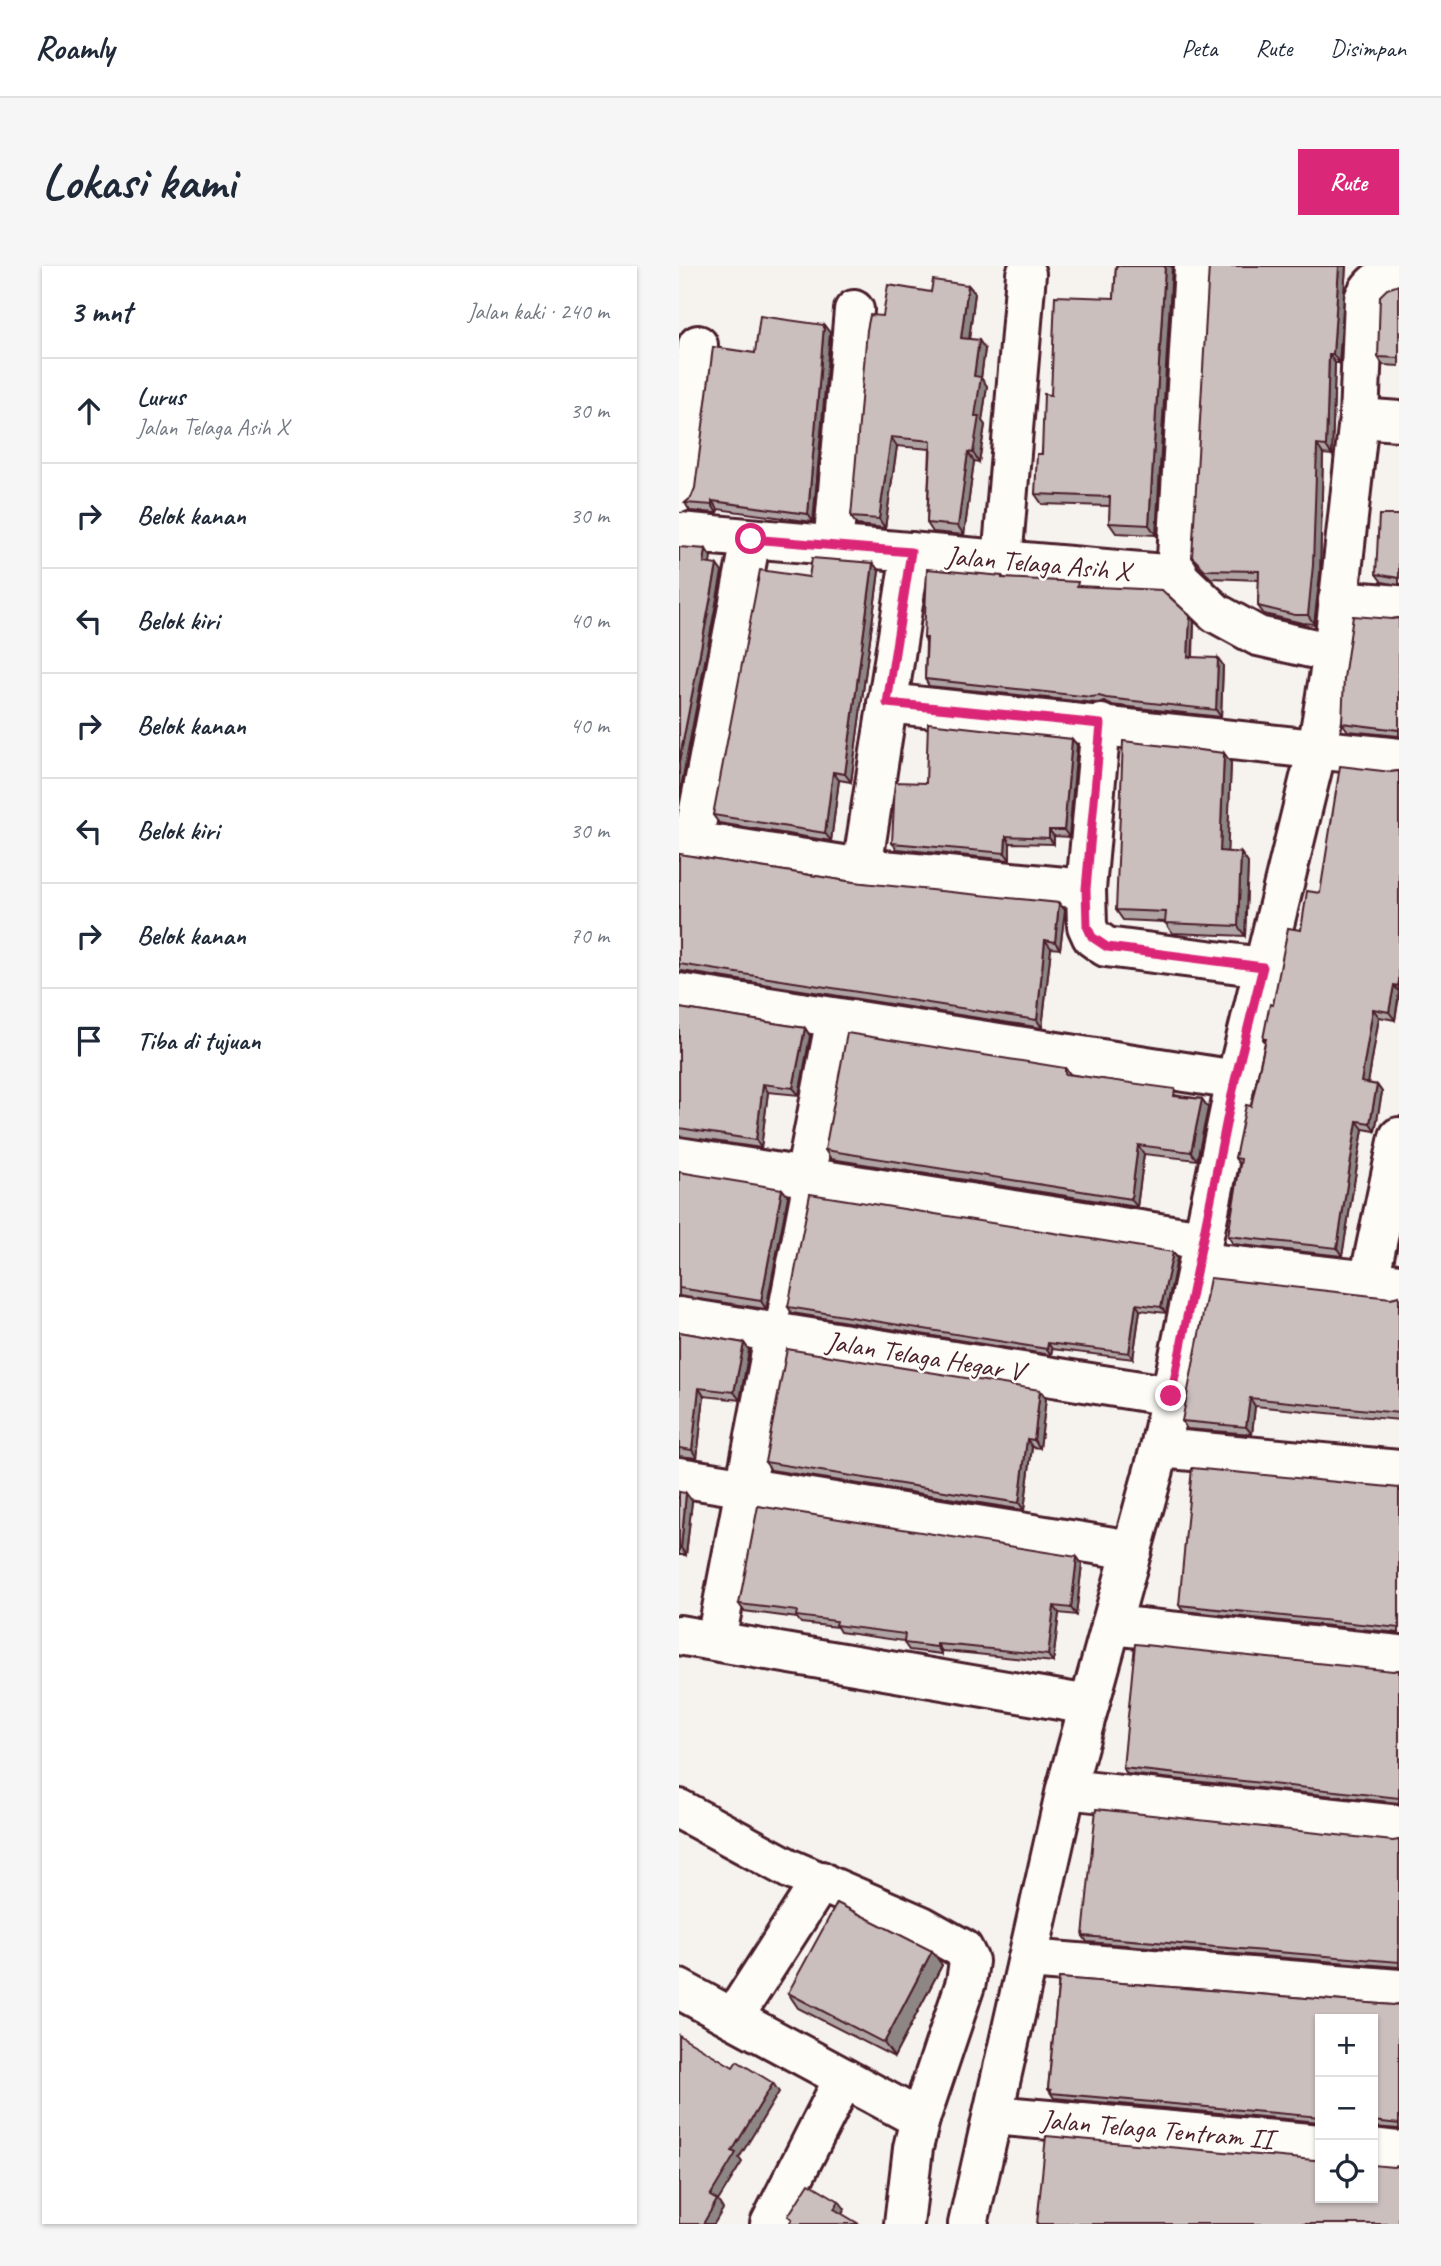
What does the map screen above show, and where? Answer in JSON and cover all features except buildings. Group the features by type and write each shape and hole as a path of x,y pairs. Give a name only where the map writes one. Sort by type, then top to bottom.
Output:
{"street":[{"path":"1194,266 1176,575 1216,613 1258,636 1333,653"},
{"path":"968,2224 1066,1789 1160,1448 1235,1080 1317,749 1333,653 1359,418 1364,299 1368,289 1379,279 1399,272"},
{"path":"1002,561 1026,274"},
{"path":"834,547 854,310"},
{"path":"679,493 698,345"},
{"path":"1359,418 1399,421"},
{"name":"Jalan Telaga Asih X","path":"679,532 1176,575"},
{"path":"751,539 686,840 862,868 1086,889"},
{"path":"862,868 911,552"},
{"path":"1338,600 1399,605"},
{"path":"887,703 1399,758"},
{"path":"1101,724 1086,889 1087,926 1092,937 1107,947 1263,967"},
{"path":"679,993 1235,1080"},
{"path":"805,1177 836,1018"},
{"path":"679,1157 805,1177 1201,1251 1384,1282 1399,1137"},
{"name":"Jalan Telaga Hegar V","path":"679,1317 1171,1396"},
{"path":"775,1332 745,1488 697,1637 1089,1705"},
{"path":"1160,1448 1399,1470"},
{"path":"679,1477 1132,1550"},
{"path":"1111,1625 1399,1655"},
{"path":"1066,1789 1399,1825"},
{"path":"679,1809 790,1869 922,1926 963,1949 969,1961 966,1982 919,2119 904,2224"},
{"path":"733,2018 821,1881"},
{"path":"1028,1959 1399,1989"},
{"path":"679,1989 919,2119"},
{"path":"770,2224 844,2078"},
{"name":"Jalan Telaga Tentram II","path":"993,2115 1315,2144"},
{"path":"1378,2149 1399,2151"}],"lane":[{"path":"775,1332 805,1177"}],"route":[{"path":"751,539 911,552 887,703 1101,724 1086,889 1087,926 1092,937 1107,947 1263,967 1235,1080 1171,1396"}]}
